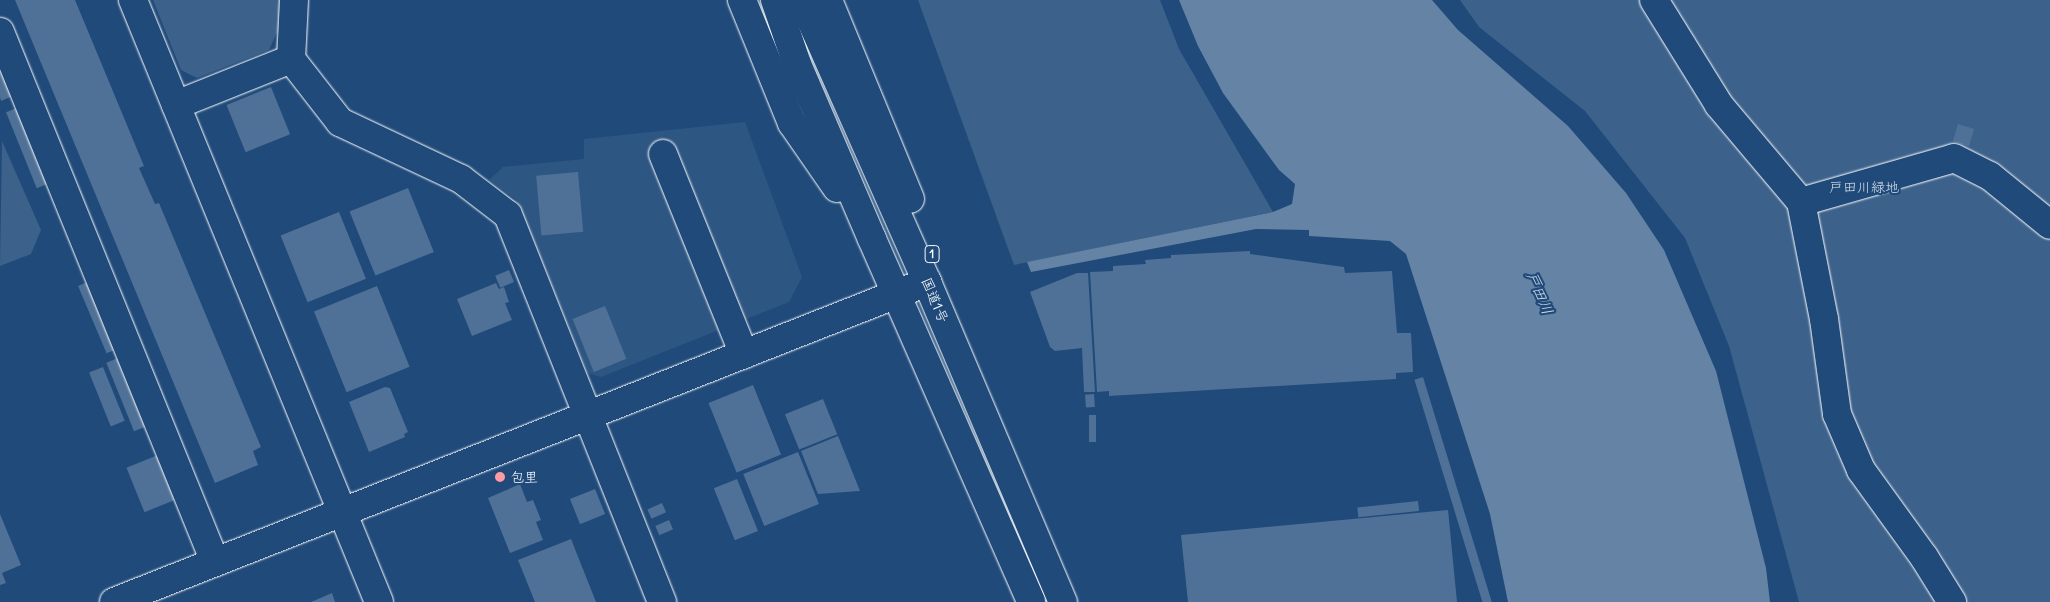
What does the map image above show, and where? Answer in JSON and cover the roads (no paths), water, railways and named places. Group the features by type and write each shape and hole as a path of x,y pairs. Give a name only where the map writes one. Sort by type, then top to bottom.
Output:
{"main road":[{"path":"133,0 379,602"},
{"path":"294,0 291,59 340,122 461,178 508,215 662,602"},
{"name":"1","path":"742,0 792,123 872,239"},
{"name":"国道1号","path":"775,0 800,32 927,282 1063,602"},
{"name":"国道1号","path":"802,0 800,32 872,239 1031,602"},
{"name":"1","path":"828,0 1027,486 1024,510"},
{"path":"1654,0 1719,105 1801,202 1824,319 1837,414 1861,470 1924,557 1952,602"},
{"path":"0,32 215,562"},
{"path":"176,105 291,59"},
{"path":"663,154 744,354"},
{"path":"1801,202 1954,158 1990,176 2050,225"},
{"path":"114,602 927,282"}],"water":[{"name":"戸田川","path":"1179,0 1432,0 1458,30 1568,126 1626,193 1664,250 1716,371 1766,568 1770,602 1508,602 1490,514 1406,254 1390,241 1309,236 1309,230 1256,229 1031,272 1027,262 1273,212 1292,204 1295,184 1279,170 1223,93 1198,46"}],"place":[{"name":"包里","path":"500,477"}],"park label":[{"name":"戸田川緑地","path":"1864,187"}]}
